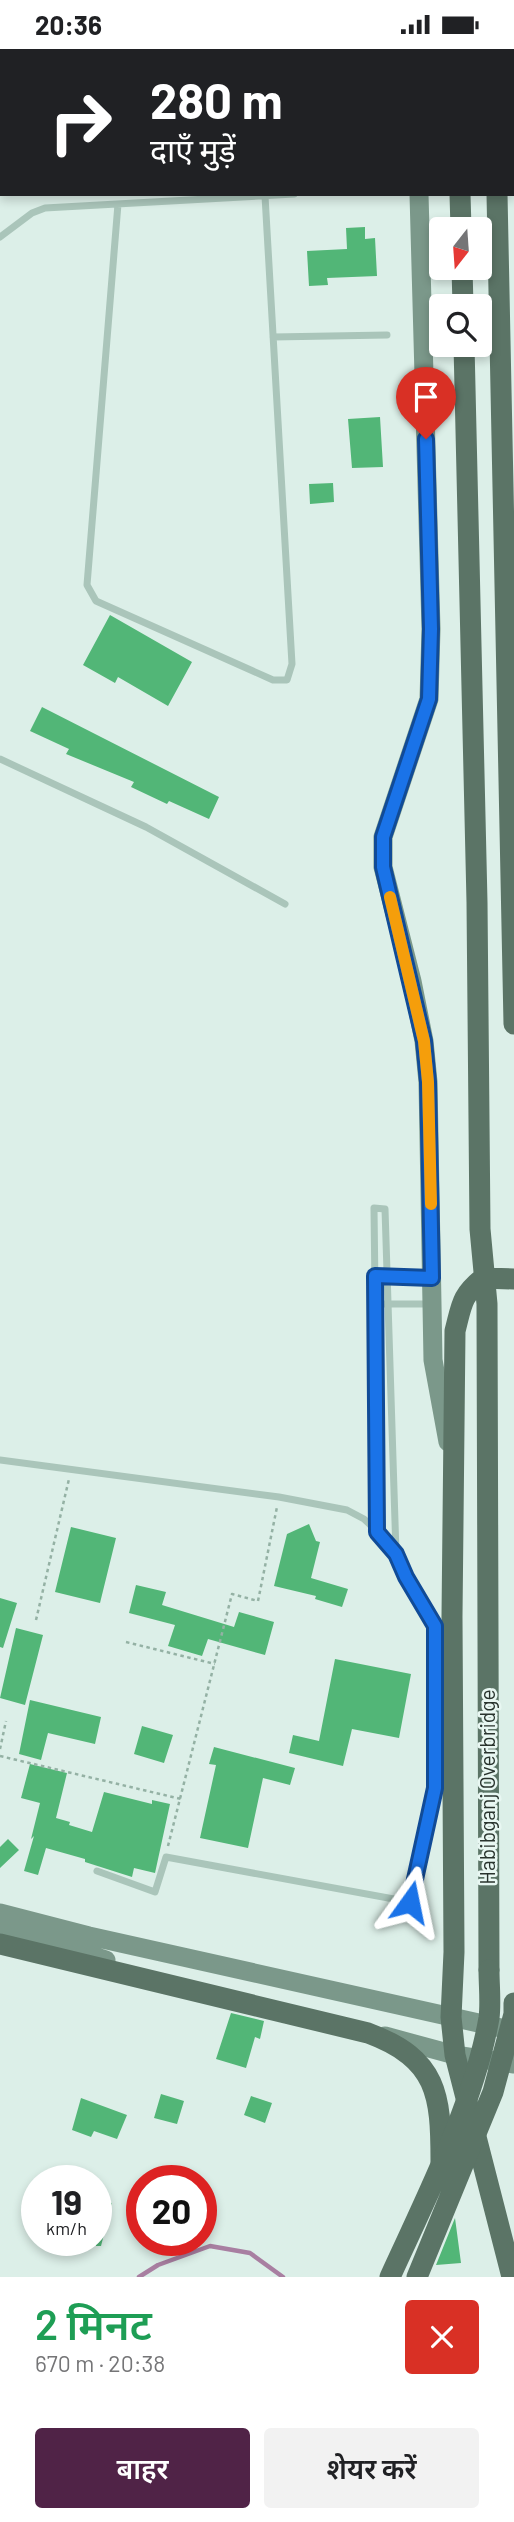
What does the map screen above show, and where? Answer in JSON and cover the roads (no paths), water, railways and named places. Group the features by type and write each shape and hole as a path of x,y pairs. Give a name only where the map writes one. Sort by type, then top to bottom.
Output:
{"main road":[{"path":"460,196 461,217"},
{"path":"497,196 514,1024"},
{"name":"Habibganj Overbridge","path":"390,2277 441,2162 470,2087 489,2017 487,1304 480,1229 477,902 464,357"},
{"path":"512,2277 455,2055 451,2017 454,1952 455,1331 464,1295 483,1277 514,1279"},
{"path":"0,1944 355,2030 388,2041 409,2053 425,2074 439,2100 441,2162"},
{"path":"417,2277 493,2092 514,2014 514,2003"}],"street":[{"path":"419,196 431,629 429,699 383,837 383,867 424,1041 428,1082 433,1360 453,1474"},
{"path":"0,1913 89,1936 514,2031"},
{"path":"0,1926 85,1954 455,2055 514,2064"}],"lane":[{"path":"0,237 32,213 45,208 118,204 265,196 292,664 287,680 274,680 96,601 87,585 118,204"},
{"path":"273,337 387,335"},
{"path":"0,759 146,827 285,904"},
{"path":"377,1532 374,1208 386,1209 396,1554"},
{"path":"375,1276 432,1278"},
{"path":"376,1304 432,1304"},
{"path":"0,1460 279,1497 356,1514 377,1532 396,1554 406,1577 435,1626 435,1788 410,1902 166,1857 155,1892 97,1871"}],"waterway":[{"path":"139,2277 158,2265 210,2246 250,2253 283,2277"}]}
